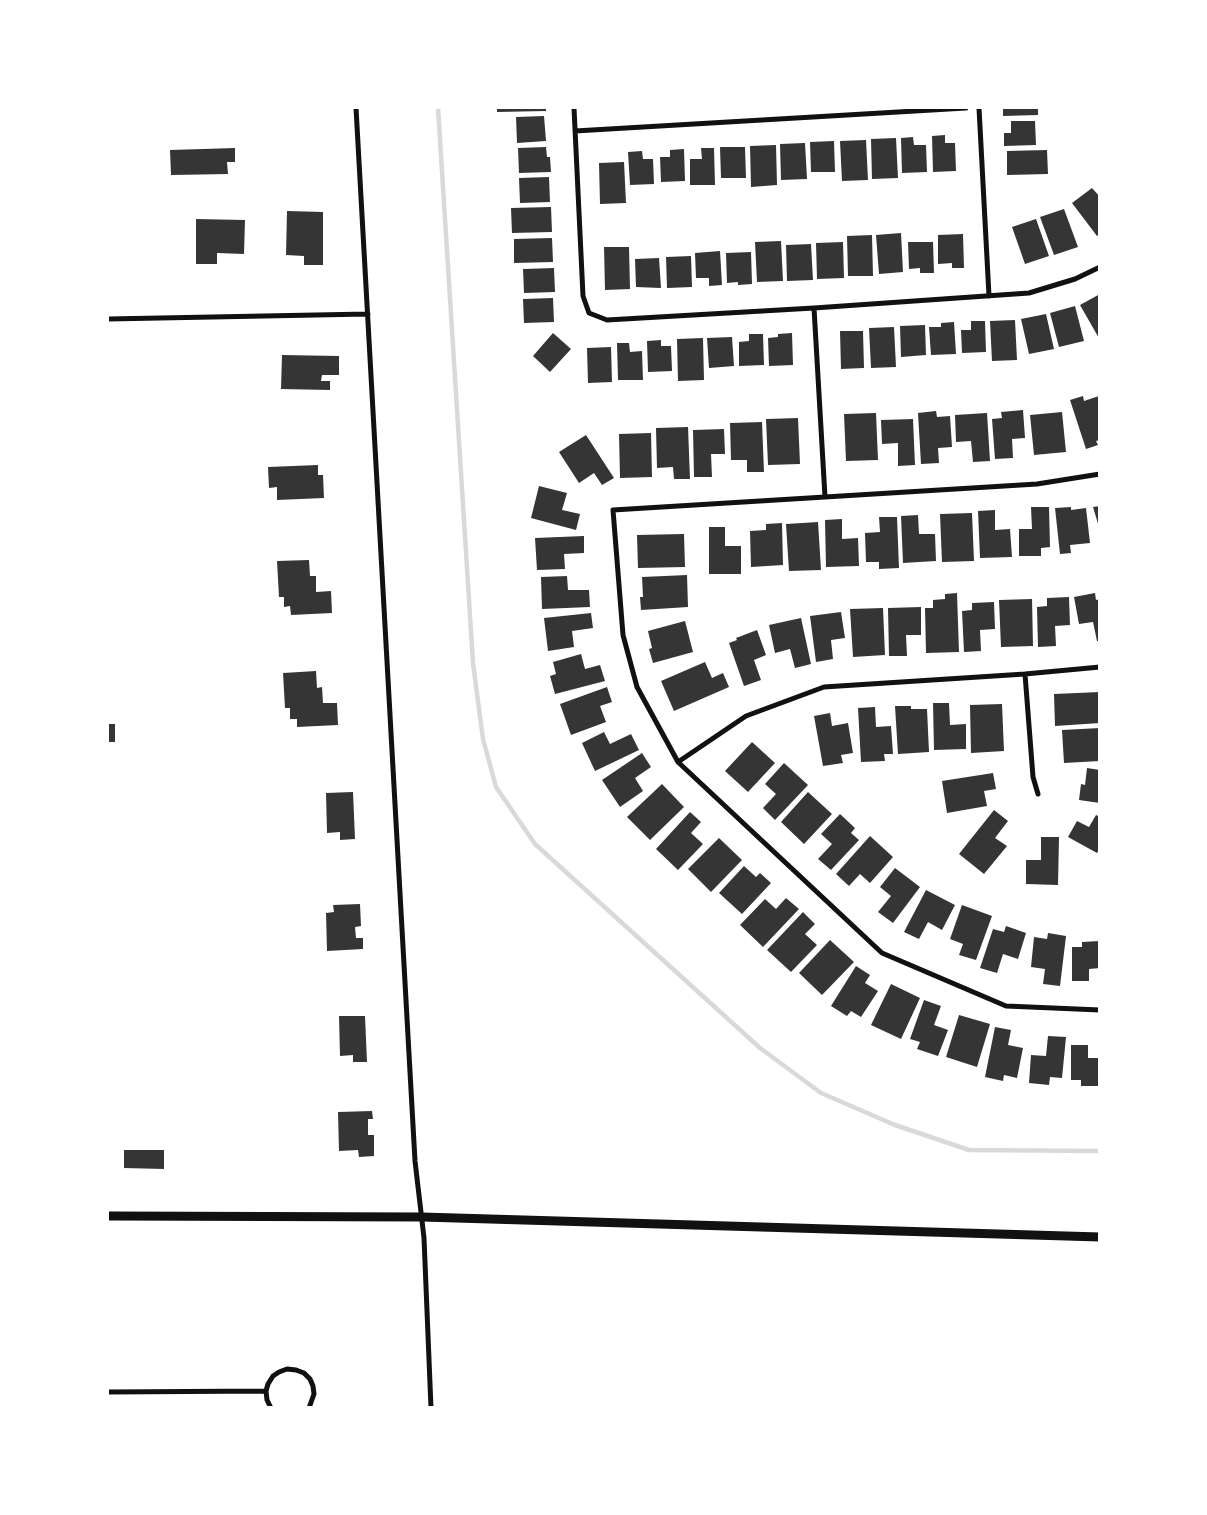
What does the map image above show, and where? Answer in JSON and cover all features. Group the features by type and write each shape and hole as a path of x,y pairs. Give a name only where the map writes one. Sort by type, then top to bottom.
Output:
{"street":[{"path":"356,108 415,1161 422,1217 431,1408"},
{"path":"574,108 583,296 589,313 608,320 1029,293 1075,279 1100,267"},
{"path":"575,131 966,108"},
{"path":"978,108 989,296"},
{"path":"814,308 825,497"},
{"path":"108,319 368,314"},
{"path":"1100,474 1037,484 613,510 623,635 637,687 678,762 882,953 1006,1006 1100,1010"},
{"path":"678,762 746,716 824,687 1025,674 1100,667"},
{"path":"1025,674 1033,777 1038,794"},
{"path":"108,1216 422,1217 1100,1237"},
{"path":"271,1408 267,1400 266,1391 268,1384 273,1376 288,1369 304,1373 310,1379 314,1394 309,1408"},
{"path":"108,1392 266,1391"}],"building":[{"path":"497,108 546,108 546,111 497,112"},
{"path":"1003,108 1038,108 1038,115 1003,116"},
{"path":"544,116 546,141 517,143 516,117"},
{"path":"1011,121 1035,121 1036,145 1004,146 1004,133 1011,133"},
{"path":"945,135 945,143 955,143 956,171 933,172 932,136"},
{"path":"913,137 914,145 926,145 927,172 902,173 901,138"},
{"path":"896,138 898,178 872,179 871,139"},
{"path":"866,140 868,180 842,181 840,141"},
{"path":"834,141 835,172 811,172 810,142"},
{"path":"805,143 807,179 781,180 780,144"},
{"path":"776,145 777,185 751,187 750,146"},
{"path":"546,147 547,157 550,157 551,172 519,173 518,148"},
{"path":"720,147 745,147 746,178 721,178"},
{"path":"235,148 235,162 227,162 228,174 171,175 170,150"},
{"path":"701,148 714,148 715,185 690,185 690,159 702,159"},
{"path":"684,149 685,181 661,182 660,157 670,157 670,150"},
{"path":"1047,150 1048,174 1007,175 1007,151"},
{"path":"642,151 643,159 653,159 654,184 630,185 628,152"},
{"path":"624,162 626,203 600,204 599,163"},
{"path":"549,177 550,202 520,203 519,178"},
{"path":"1092,188 1100,197 1100,234 1097,236 1072,203"},
{"path":"551,207 552,232 512,233 511,208"},
{"path":"1064,209 1078,247 1054,255 1040,217"},
{"path":"287,211 323,212 323,265 304,265 304,256 286,255"},
{"path":"196,219 245,220 244,254 217,253 217,264 196,264"},
{"path":"1036,219 1049,256 1025,264 1012,227"},
{"path":"901,233 903,272 879,274 876,235"},
{"path":"963,234 964,268 952,268 952,263 938,264 938,235"},
{"path":"872,235 873,276 848,276 847,236"},
{"path":"552,238 553,262 514,263 514,239"},
{"path":"781,241 783,281 757,282 755,242"},
{"path":"843,242 844,278 817,279 816,243"},
{"path":"908,242 933,242 934,273 920,273 920,268 909,269"},
{"path":"811,244 813,280 787,281 786,245"},
{"path":"604,247 629,247 630,289 605,290"},
{"path":"720,251 722,285 709,286 709,278 696,278 695,253"},
{"path":"751,252 752,284 738,285 738,282 727,283 726,253"},
{"path":"691,256 692,287 667,288 666,257"},
{"path":"659,258 661,288 636,287 635,259"},
{"path":"554,268 555,292 524,293 523,269"},
{"path":"1100,294 1100,340 1080,305"},
{"path":"553,298 554,322 524,323 523,299"},
{"path":"1075,306 1084,341 1059,347 1050,313"},
{"path":"1046,314 1054,349 1029,354 1021,319"},
{"path":"1015,320 1017,360 992,361 990,321"},
{"path":"971,321 985,321 986,352 962,353 961,330 971,330"},
{"path":"954,322 956,354 931,355 929,327 941,327 941,323"},
{"path":"925,325 926,355 901,357 900,326"},
{"path":"894,327 896,367 871,368 869,328"},
{"path":"840,331 863,331 864,368 841,369"},
{"path":"553,333 571,349 550,372 533,356"},
{"path":"792,333 793,365 769,366 768,338 778,337 778,334"},
{"path":"749,334 763,334 764,365 739,366 739,342 749,341"},
{"path":"732,337 734,366 709,368 707,338"},
{"path":"703,338 704,380 678,381 677,339"},
{"path":"661,340 661,346 671,346 672,371 648,372 647,341"},
{"path":"617,343 629,343 630,352 642,351 643,380 618,380"},
{"path":"611,347 612,382 588,383 587,348"},
{"path":"282,355 339,356 339,375 322,375 321,381 330,381 330,390 281,389"},
{"path":"1083,396 1084,401 1099,396 1100,399 1100,440 1096,441 1098,445 1086,449 1070,400"},
{"path":"1023,410 1025,438 1012,439 1013,458 995,459 992,419 1002,418 1001,412"},
{"path":"936,411 937,417 950,416 952,447 938,448 939,463 921,464 918,413"},
{"path":"1062,412 1066,452 1034,455 1030,415"},
{"path":"876,413 878,460 846,461 844,414"},
{"path":"987,413 990,461 973,462 971,441 956,442 955,415"},
{"path":"798,418 800,464 768,465 766,419"},
{"path":"913,419 915,465 898,466 898,443 882,444 881,420"},
{"path":"762,422 764,472 747,472 747,460 731,460 730,423"},
{"path":"688,427 690,479 674,479 673,467 657,468 656,428"},
{"path":"724,429 725,454 711,454 712,477 694,477 693,430"},
{"path":"651,433 652,477 620,478 619,434"},
{"path":"586,435 614,478 602,485 594,473 579,483 559,452"},
{"path":"318,465 318,475 323,475 324,498 277,500 277,487 269,488 268,467"},
{"path":"539,486 567,493 562,510 580,514 576,530 531,518"},
{"path":"1100,506 1100,527 1099,527 1093,507"},
{"path":"1031,507 1049,507 1050,547 1041,548 1041,556 1019,556 1019,529 1032,529"},
{"path":"1071,507 1071,510 1086,508 1090,543 1070,545 1071,553 1060,554 1055,508"},
{"path":"995,510 995,530 1010,529 1012,557 980,558 978,511"},
{"path":"972,513 974,561 942,562 940,514"},
{"path":"918,515 919,534 935,534 936,561 903,563 901,516"},
{"path":"879,517 897,517 899,568 879,569 879,562 866,562 865,533 880,532"},
{"path":"842,519 842,539 858,538 859,566 826,567 825,520"},
{"path":"818,522 821,570 789,571 786,524"},
{"path":"782,523 783,565 751,567 750,531 766,530 766,524"},
{"path":"709,527 725,527 725,546 741,546 741,574 709,574"},
{"path":"684,534 685,567 638,568 637,535"},
{"path":"584,536 584,553 564,554 565,569 537,570 535,538"},
{"path":"309,560 310,576 316,576 316,592 331,591 332,613 291,615 290,606 284,607 284,597 279,597 277,561"},
{"path":"687,575 688,607 641,610 640,597 643,597 642,577"},
{"path":"567,576 568,590 589,590 590,607 542,609 541,577"},
{"path":"957,593 959,652 926,653 925,608 933,608 933,600 945,599 945,594"},
{"path":"1095,593 1096,600 1100,599 1100,641 1097,641 1093,622 1079,624 1074,597"},
{"path":"1069,597 1070,625 1055,626 1056,646 1038,647 1037,607 1047,606 1047,598"},
{"path":"1032,599 1033,646 1001,647 999,600"},
{"path":"994,602 995,629 980,630 981,651 964,652 962,611 972,610 972,603"},
{"path":"921,607 921,635 906,635 907,656 889,656 888,608"},
{"path":"883,608 885,655 853,657 850,609"},
{"path":"841,612 845,638 831,640 833,659 816,662 810,616"},
{"path":"591,613 593,628 572,631 574,647 548,651 544,618"},
{"path":"801,618 811,664 795,668 790,649 775,653 769,625"},
{"path":"685,621 693,652 653,663 649,649 652,648 648,631"},
{"path":"757,630 766,655 754,660 761,680 744,686 729,643 737,640 736,638"},
{"path":"581,654 585,669 600,665 605,681 555,694 550,676 556,674 553,662"},
{"path":"705,662 712,678 723,673 729,687 674,711 661,681"},
{"path":"316,671 317,688 322,687 323,703 337,703 338,725 297,727 297,719 290,719 290,708 285,708 283,673"},
{"path":"607,687 612,702 600,706 606,722 571,735 560,704"},
{"path":"1100,692 1100,723 1055,726 1054,694"},
{"path":"933,703 949,703 950,725 966,724 966,749 934,750"},
{"path":"1002,704 1004,751 971,753 970,705"},
{"path":"895,706 927,709 929,752 898,754"},
{"path":"875,707 876,727 891,726 893,754 884,754 885,761 861,762 858,708"},
{"path":"830,713 832,726 848,723 853,753 841,755 843,763 823,766 814,716"},
{"path":"108,724 115,724 115,742 108,742"},
{"path":"1100,728 1100,761 1064,763 1062,730"},
{"path":"604,732 610,744 631,734 639,750 595,771 582,743"},
{"path":"752,742 775,763 748,792 725,771"},
{"path":"642,753 651,767 635,778 643,791 620,807 602,780"},
{"path":"784,763 808,785 775,820 763,808 776,794 765,784"},
{"path":"1087,768 1100,770 1100,803 1079,800 1081,784 1085,785"},
{"path":"993,773 996,789 984,791 987,806 947,813 942,781"},
{"path":"662,784 684,807 650,840 627,817"},
{"path":"353,792 355,839 340,840 340,832 327,833 326,793"},
{"path":"808,792 832,814 804,844 781,822"},
{"path":"994,810 1008,821 995,838 1007,846 984,874 959,854"},
{"path":"690,812 701,822 691,833 703,844 678,870 656,849"},
{"path":"840,814 855,828 851,833 859,840 831,870 818,859 832,844 821,834"},
{"path":"1096,815 1100,817 1100,848 1097,853 1068,837 1077,821 1089,827"},
{"path":"870,836 893,857 870,883 860,874 849,886 836,874"},
{"path":"1041,837 1059,837 1058,885 1026,884 1026,860 1041,860"},
{"path":"719,838 742,860 711,892 688,869"},
{"path":"744,866 756,877 760,873 771,883 742,914 719,893"},
{"path":"895,868 920,887 893,923 878,912 891,896 880,887"},
{"path":"926,890 955,905 942,930 928,922 919,939 904,932"},
{"path":"786,898 799,909 763,947 740,925 765,899 776,909"},
{"path":"360,904 361,926 355,927 356,938 363,938 363,949 327,951 326,913 334,912 333,905"},
{"path":"962,905 992,916 976,960 959,955 963,944 950,939"},
{"path":"803,912 815,924 805,934 817,945 791,972 767,950"},
{"path":"1006,926 1026,933 1018,959 1003,954 997,973 980,968 993,929 1004,932"},
{"path":"1048,933 1066,936 1060,986 1043,984 1045,969 1031,967 1034,937 1047,939"},
{"path":"830,940 854,962 822,995 799,973"},
{"path":"1100,941 1100,968 1089,969 1089,981 1072,981 1072,947 1082,947 1082,942"},
{"path":"856,966 870,975 865,983 878,991 861,1017 851,1011 847,1016 831,1006"},
{"path":"891,984 920,998 901,1039 871,1025"},
{"path":"924,1000 941,1006 934,1025 948,1030 938,1056 917,1049 920,1042 910,1039"},
{"path":"959,1015 990,1024 977,1067 946,1057"},
{"path":"339,1016 365,1016 367,1062 353,1062 353,1055 340,1056"},
{"path":"995,1027 1011,1030 1008,1045 1023,1048 1017,1078 1004,1075 1003,1081 985,1077"},
{"path":"1048,1036 1066,1037 1062,1078 1050,1077 1049,1085 1029,1083 1031,1055 1046,1056"},
{"path":"1071,1045 1088,1045 1088,1058 1100,1058 1100,1086 1081,1086 1081,1080 1071,1080"},
{"path":"372,1111 373,1119 368,1119 368,1135 374,1135 374,1156 359,1157 358,1150 339,1151 338,1112"},
{"path":"124,1150 164,1150 164,1169 124,1168"}],"waterway":[{"path":"438,108 473,663 483,739 496,787 535,844 760,1048 821,1093 895,1125 969,1150 1100,1151"}]}
